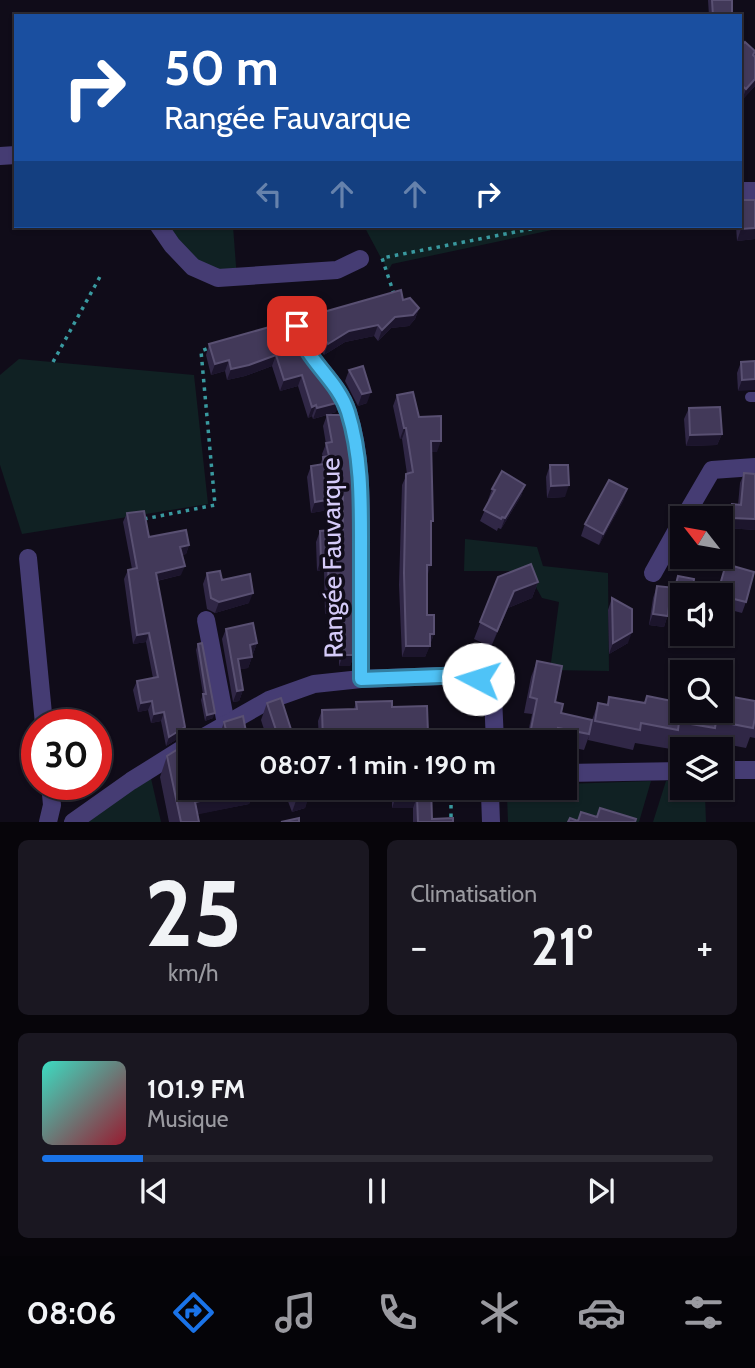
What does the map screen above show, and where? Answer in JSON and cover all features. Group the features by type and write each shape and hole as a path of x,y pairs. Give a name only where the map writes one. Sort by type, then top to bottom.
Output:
{"street":[{"path":"160,228 193,267 218,278 337,270 360,259"},
{"name":"Rangée Fauvarque","path":"297,326 302,344 338,389 354,435 361,476 361,679"},
{"path":"691,506 712,470 755,467"},
{"path":"653,573 670,542"},
{"path":"28,558 43,709"},
{"path":"206,620 226,724"},
{"path":"216,730 269,699 298,688 361,679 468,675 485,682 492,692 494,730"},
{"path":"74,822 131,780 178,752"},
{"path":"733,770 755,770"},
{"path":"577,772 670,771"},
{"path":"48,822 52,800"},
{"path":"490,800 491,822"}],"path":[{"path":"395,298 382,258 536,228"},
{"path":"53,362 102,273"},
{"path":"145,526 144,518 215,505 201,351 213,347"},
{"path":"450,800 451,822"}],"shaded area":[{"path":"161,228 233,228 237,279 218,278"},
{"path":"365,228 562,228 392,264 388,271"},
{"path":"19,359 194,375 208,504 22,534 0,465 0,375"},
{"path":"465,539 537,547 543,566 608,573 609,671 550,670 559,602 542,598 527,571 464,571"},
{"path":"150,774 161,822 80,822"},
{"path":"651,781 639,822 508,822 507,800 577,800 577,784"},
{"path":"666,781 670,781 670,800 705,800 706,822 653,822"}],"building":[{"path":"712,0 732,0 732,14 713,14"},
{"path":"745,42 755,51 755,79 746,89 742,86 742,45"},
{"path":"742,200 755,200 755,228 741,229"},
{"path":"401,290 403,300 410,298 419,308 413,315 395,317 382,330 378,325 349,331 328,344 313,315"},
{"path":"291,321 300,344 318,368 321,379 325,377 340,402 312,407 302,375 284,380 276,355 231,369 229,360 215,364 209,344"},
{"path":"755,361 755,379 742,380 741,362"},
{"path":"363,366 371,392 362,394 349,370"},
{"path":"413,392 419,417 441,416 441,441 431,441 433,521 431,565 427,565 427,615 434,615 434,634 430,634 430,646 406,646 406,474 413,472 397,395"},
{"path":"720,407 722,434 690,435 689,408"},
{"path":"327,415 344,415 351,454 354,655 343,655 343,603 329,603 328,559 321,560 320,531 343,529 343,497 315,502 311,466 324,464 323,457 329,456 326,443 332,442"},
{"path":"550,465 568,465 569,485 551,486"},
{"path":"502,471 525,485 505,518 501,519 484,510"},
{"path":"744,473 755,474 755,519 733,518 732,504 741,505"},
{"path":"609,480 627,489 603,534 585,524"},
{"path":"144,511 149,537 186,530 189,545 180,547 185,566 156,573 185,727 169,737 164,712 154,714 152,701 141,703 137,681 158,677 149,633 137,635 128,570 137,568 127,513"},
{"path":"531,564 538,582 514,591 497,631 480,622 498,577"},
{"path":"733,566 754,572 746,602 733,599 733,583 720,583 725,569 733,569"},
{"path":"220,571 222,580 250,574 253,593 219,602 211,598 207,573"},
{"path":"678,576 694,579 694,583 676,583"},
{"path":"657,586 670,587 668,616 653,614"},
{"path":"612,598 632,609 632,632 613,643"},
{"path":"253,623 257,643 250,645 252,657 238,659 243,690 237,691 226,629"},
{"path":"202,643 215,713 207,715 198,644"},
{"path":"537,661 562,666 555,702 563,704 561,713 592,720 589,734 558,728 531,730 537,699 530,697"},
{"path":"647,696 670,701 670,723 679,723 678,730 641,723 640,730 595,721 598,703 608,705 609,697 645,703"},
{"path":"733,697 755,701 753,728 727,723 733,723"},
{"path":"281,698 291,730 276,730 267,703"},
{"path":"392,701 392,707 427,706 428,730 323,730 322,710 357,709 356,702"},
{"path":"243,716 246,730 226,730 224,722"},
{"path":"685,723 716,723 715,728"},
{"path":"178,749 178,800 200,800 195,802 199,822 181,822 167,756"},
{"path":"417,800 431,800 432,819 453,818 453,822 418,822"},
{"path":"600,808 636,819 635,822 568,822 570,818 578,821 581,812 597,817"},
{"path":"299,818 299,822 281,822"}],"route":[{"path":"297,326 302,344 338,389 354,435 361,476 361,679 468,675 478,679"}]}
